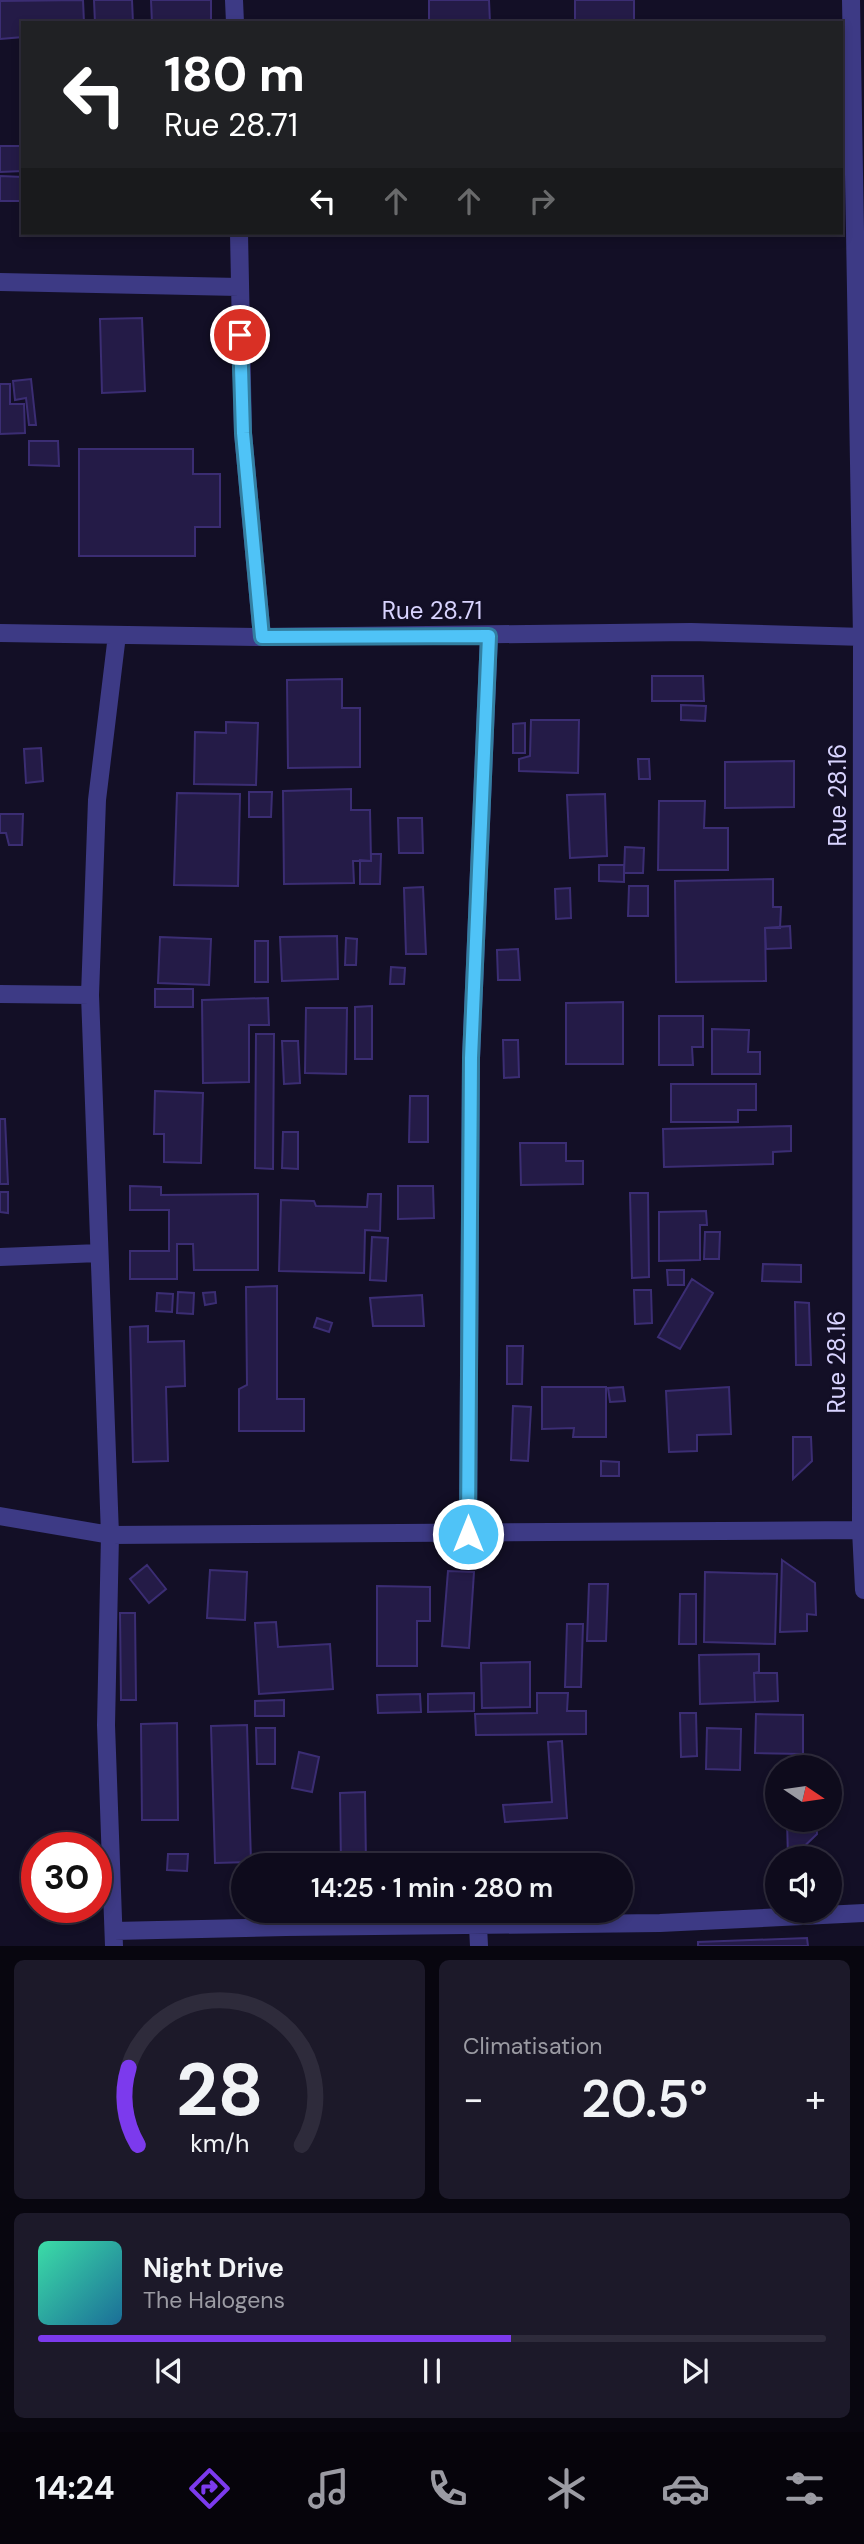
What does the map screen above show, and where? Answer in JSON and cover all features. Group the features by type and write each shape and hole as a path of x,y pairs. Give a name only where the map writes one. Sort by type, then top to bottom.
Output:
{"street":[{"path":"234,0 235,21"},
{"name":"Rue 28.16","path":"851,0 863,637 861,1530 864,1590"},
{"path":"239,235 243,433 262,637"},
{"path":"0,282 239,287"},
{"name":"Rue 28.71","path":"0,633 262,637 691,632 863,637"},
{"path":"117,635 97,800 90,995 110,1535 106,1725 114,1938 286,1927 660,1923 864,1913"},
{"path":"468,1534 471,1058 489,636"},
{"path":"0,994 90,995"},
{"path":"0,1256 99,1253"},
{"path":"0,1516 110,1535 861,1530"},
{"path":"478,1926 478,1945"}],"building":[{"path":"83,0 84,21 21,21 21,37 0,39 0,1"},
{"path":"94,0 132,0 133,21 95,21"},
{"path":"151,0 211,0 211,21 152,21"},
{"path":"429,0 489,0 490,21 429,21"},
{"path":"575,0 634,0 634,21 575,21"},
{"path":"0,146 21,146 21,171 0,172"},
{"path":"0,176 21,177 21,201 0,201"},
{"path":"142,318 145,391 102,393 100,319"},
{"path":"31,379 36,425 29,425 26,398 15,400 13,381"},
{"path":"0,384 10,384 10,404 24,404 25,433 0,434"},
{"path":"29,441 58,441 59,466 29,465"},
{"path":"79,449 193,449 193,474 220,474 220,527 195,527 195,556 79,556"},
{"path":"652,676 703,676 704,701 652,701"},
{"path":"342,679 342,708 360,708 360,767 288,768 287,680"},
{"path":"681,705 706,706 705,721 681,720"},
{"path":"531,720 579,720 578,773 519,771 519,759 530,756"},
{"path":"226,722 258,723 256,785 194,784 195,732 226,733"},
{"path":"525,723 525,753 513,753 513,724"},
{"path":"41,748 43,781 26,783 24,749"},
{"path":"638,759 649,759 650,779 639,779"},
{"path":"794,761 794,807 725,808 725,762"},
{"path":"351,789 351,810 370,810 371,861 353,861 354,883 284,884 283,791"},
{"path":"249,792 272,792 271,817 249,817"},
{"path":"177,793 240,794 238,886 174,885"},
{"path":"605,794 607,856 570,858 567,795"},
{"path":"659,801 705,801 704,828 728,828 728,870 658,870"},
{"path":"0,814 23,814 22,845 9,845 6,833 0,833"},
{"path":"398,818 422,818 423,853 399,853"},
{"path":"625,847 644,848 643,873 624,873"},
{"path":"371,854 381,854 380,884 360,884 360,860 371,861"},
{"path":"599,865 624,865 624,882 599,881"},
{"path":"773,879 773,907 781,907 780,928 765,928 766,981 676,982 675,881"},
{"path":"629,886 648,886 648,916 628,916"},
{"path":"423,887 426,954 406,954 404,888"},
{"path":"570,888 571,918 556,919 555,889"},
{"path":"790,926 791,948 766,949 765,928"},
{"path":"337,936 338,979 282,981 280,937"},
{"path":"160,937 211,939 209,985 158,983"},
{"path":"346,938 357,939 356,965 345,965"},
{"path":"255,941 268,941 268,982 255,982"},
{"path":"518,949 520,980 498,980 497,950"},
{"path":"391,967 405,968 404,984 390,984"},
{"path":"155,989 193,989 193,1007 155,1007"},
{"path":"268,998 269,1025 249,1025 249,1082 203,1083 202,1000"},
{"path":"623,1002 623,1064 566,1064 566,1003"},
{"path":"372,1006 372,1059 355,1059 355,1007"},
{"path":"306,1008 347,1008 346,1074 305,1073"},
{"path":"659,1016 703,1016 703,1047 692,1047 693,1065 659,1065"},
{"path":"712,1029 749,1030 748,1052 760,1052 760,1074 712,1074"},
{"path":"256,1034 274,1034 273,1169 255,1168"},
{"path":"503,1040 518,1040 519,1077 504,1078"},
{"path":"282,1041 298,1041 300,1083 284,1084"},
{"path":"671,1084 756,1084 756,1110 738,1110 738,1122 671,1122"},
{"path":"155,1091 203,1093 201,1163 164,1162 164,1134 154,1134"},
{"path":"410,1096 428,1096 428,1142 409,1142"},
{"path":"0,1119 5,1119 8,1184 0,1184"},
{"path":"791,1126 791,1151 773,1152 773,1164 664,1167 663,1129"},
{"path":"283,1132 298,1132 298,1169 282,1168"},
{"path":"520,1143 566,1143 566,1161 583,1161 583,1184 521,1185"},
{"path":"130,1186 161,1187 161,1195 258,1194 258,1270 194,1270 193,1244 177,1244 177,1279 130,1279 130,1251 169,1251 169,1210 130,1210"},
{"path":"398,1186 433,1186 434,1218 398,1219"},
{"path":"0,1192 8,1192 8,1213 0,1212"},
{"path":"630,1193 648,1193 649,1277 632,1278"},
{"path":"368,1194 381,1194 380,1231 365,1230 364,1273 279,1271 281,1200 314,1201 316,1206 367,1207"},
{"path":"706,1211 707,1225 700,1225 700,1260 659,1261 659,1212"},
{"path":"705,1232 720,1232 719,1259 704,1259"},
{"path":"372,1237 388,1238 386,1281 370,1280"},
{"path":"763,1264 801,1265 801,1282 762,1281"},
{"path":"667,1270 684,1270 684,1285 668,1285"},
{"path":"692,1279 713,1293 680,1349 658,1337"},
{"path":"277,1286 277,1399 304,1399 304,1431 239,1431 239,1389 247,1385 246,1287"},
{"path":"634,1290 651,1290 652,1323 635,1324"},
{"path":"178,1292 194,1293 193,1314 177,1313"},
{"path":"215,1292 216,1303 205,1305 203,1293"},
{"path":"157,1293 173,1294 172,1312 156,1311"},
{"path":"422,1295 424,1326 373,1326 370,1298"},
{"path":"795,1302 809,1303 811,1365 796,1365"},
{"path":"317,1318 332,1323 329,1332 314,1327"},
{"path":"148,1326 148,1342 184,1341 185,1386 166,1387 168,1461 133,1462 130,1327"},
{"path":"507,1346 523,1346 522,1384 507,1384"},
{"path":"542,1387 606,1387 606,1437 573,1437 574,1428 542,1429"},
{"path":"623,1387 625,1401 610,1402 608,1388"},
{"path":"729,1387 731,1434 697,1435 697,1451 669,1452 666,1391"},
{"path":"513,1406 531,1407 528,1461 511,1460"},
{"path":"793,1437 811,1437 812,1461 793,1479"},
{"path":"601,1461 619,1462 619,1476 601,1476"},
{"path":"782,1560 815,1583 816,1615 807,1614 807,1631 780,1632"},
{"path":"147,1565 166,1589 149,1603 130,1579"},
{"path":"210,1570 247,1572 245,1620 207,1618"},
{"path":"448,1571 474,1572 469,1648 442,1646"},
{"path":"705,1572 777,1574 775,1644 704,1642"},
{"path":"589,1584 608,1584 606,1641 587,1641"},
{"path":"377,1586 430,1587 430,1621 417,1621 417,1666 377,1666"},
{"path":"680,1594 696,1594 696,1644 679,1644"},
{"path":"120,1613 135,1613 136,1700 121,1700"},
{"path":"276,1622 278,1647 330,1644 333,1689 259,1694 255,1623"},
{"path":"567,1624 583,1624 581,1687 565,1687"},
{"path":"759,1654 759,1672 754,1673 755,1702 700,1704 699,1655"},
{"path":"530,1662 530,1707 482,1708 481,1663"},
{"path":"754,1673 777,1673 778,1701 755,1702"},
{"path":"474,1693 474,1711 428,1712 428,1694"},
{"path":"537,1693 568,1693 567,1711 586,1711 586,1734 476,1735 475,1714 537,1713"},
{"path":"420,1694 421,1712 378,1713 377,1695"},
{"path":"284,1700 284,1716 255,1716 255,1701"},
{"path":"680,1713 696,1713 697,1756 681,1757"},
{"path":"756,1714 803,1715 803,1754 755,1753"},
{"path":"177,1723 178,1820 142,1820 141,1724"},
{"path":"247,1725 251,1853 231,1853 231,1863 215,1863 211,1726"},
{"path":"256,1728 275,1728 275,1764 257,1764"},
{"path":"707,1728 741,1729 740,1770 706,1769"},
{"path":"562,1741 567,1818 505,1822 503,1805 552,1802 548,1742"},
{"path":"299,1752 319,1757 312,1792 292,1788"},
{"path":"365,1792 366,1853 341,1853 340,1793"},
{"path":"787,1832 817,1832 804,1846 788,1846"},
{"path":"168,1854 188,1854 187,1871 167,1870"},
{"path":"807,1938 808,1946 698,1946 698,1942"}],"route":[{"path":"240,335 243,433 262,637 489,636 471,1058 468,1534"}]}
